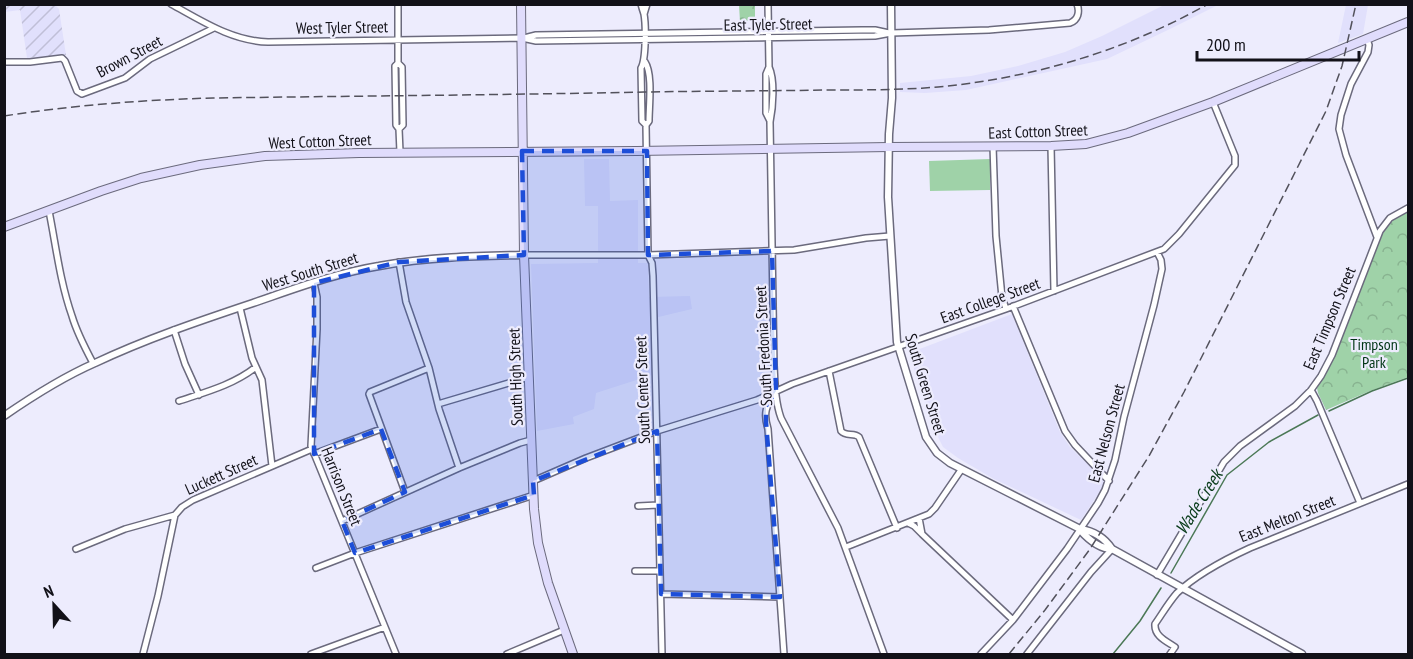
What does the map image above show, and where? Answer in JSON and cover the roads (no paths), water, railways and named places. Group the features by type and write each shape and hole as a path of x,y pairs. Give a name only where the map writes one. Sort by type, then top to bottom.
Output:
{"main road":[{"name":"South High Street","path":"521,4 522,151 531,440 536,524 548,583 573,654"},
{"name":"East Cotton Street","path":"647,151 1080,145 1106,140 1213,102 1408,22"},
{"name":"West Cotton Street","path":"4,227 157,174 240,158 400,152 647,151"}],"street":[{"name":"West Tyler Street","path":"171,4 214,28 260,42 522,38 536,34 645,36"},
{"path":"398,4 399,40 394,96 400,152"},
{"path":"641,4 644,14 645,62"},
{"path":"644,14 647,4"},
{"name":"South Fredonia Street","path":"768,4 769,67 766,74 769,91 766,113 770,122 776,391 779,413 836,523 884,654"},
{"name":"South Green Street","path":"891,4 890,236 898,347 921,424 929,442 937,453 961,470 1080,529 1091,531 1107,542 1112,549 1302,654"},
{"name":"East Tyler Street","path":"645,36 768,35 875,30 891,33 989,30 1072,22 1078,16 1077,4"},
{"name":"Brown Street","path":"4,62 62,58 77,91 82,94 125,78 150,59 214,28"},
{"path":"1367,39 1368,52 1351,84 1339,129 1346,155 1377,238"},
{"name":"South Center Street","path":"646,125 642,121 641,68 645,62 649,68 649,121 646,125 648,255 652,263 662,654"},
{"path":"398,63 402,67 403,96 403,125 399,129"},
{"name":"East College Street","path":"533,481 657,431 757,400 788,385 1006,309 1157,252 1179,234 1235,165 1235,156 1213,102"},
{"path":"993,146 996,236 1002,297 1006,309"},
{"path":"1051,146 1054,291"},
{"name":"East Timpson Street","path":"1157,575 1224,462 1240,446 1295,406 1311,390 1324,371 1377,238 1390,218 1408,208"},
{"path":"50,210 61,276 70,311 93,363"},
{"name":"West South Street","path":"4,416 49,387 127,348 314,283 399,262 525,255 648,255 772,251 803,249 890,236"},
{"name":"East Nelson Street","path":"981,654 1013,620 1102,497 1109,481 1154,305 1162,269 1157,252"},
{"path":"399,262 404,298 429,369 459,468"},
{"name":"Harrison Street","path":"314,283 317,297 317,329 311,439 313,451 396,654"},
{"path":"1013,306 1065,431 1109,481"},
{"path":"240,308 252,358 262,380 272,466"},
{"path":"174,330 185,364 199,395"},
{"path":"179,401 232,383 256,367"},
{"path":"405,492 369,394 429,369"},
{"path":"829,371 840,429 843,433 859,437 897,528"},
{"path":"438,404 529,377"},
{"path":"1311,390 1360,504"},
{"path":"776,391 766,408 766,422 784,654"},
{"path":"768,429 770,418 779,413"},
{"name":"Luckett Street","path":"76,549 125,529 175,515 190,501 272,466 381,429"},
{"path":"342,521 459,468 531,440"},
{"path":"846,547 929,514 961,470"},
{"name":"East Melton Street","path":"1170,654 1175,647 1157,634 1155,625 1176,595 1218,564 1242,551 1408,484"},
{"path":"316,568 355,553 534,495"},
{"path":"638,506 658,505"},
{"path":"143,654 175,515"},
{"path":"919,518 922,534"},
{"path":"908,523 1013,620"},
{"path":"1027,654 1091,572 1112,549"},
{"path":"635,571 660,571"},
{"path":"661,594 780,597"},
{"path":"312,654 385,627"},
{"path":"507,654 564,630"}],"waterway":[{"name":"Wade Creek","path":"1329,411 1372,391 1408,378"},
{"name":"Wade Creek","path":"1171,573 1227,475 1269,442 1318,415"},
{"name":"Wade Creek","path":"1113,654 1140,621 1161,588"}],"railway":[{"path":"4,116 108,104 213,98 868,90 938,87 1008,77 1077,60 1144,36 1208,4"},
{"path":"1009,654 1090,549 1149,456 1184,392 1326,111 1342,66 1356,4"}],"park label":[{"name":"Timpson Park","path":"1374,353"}]}
